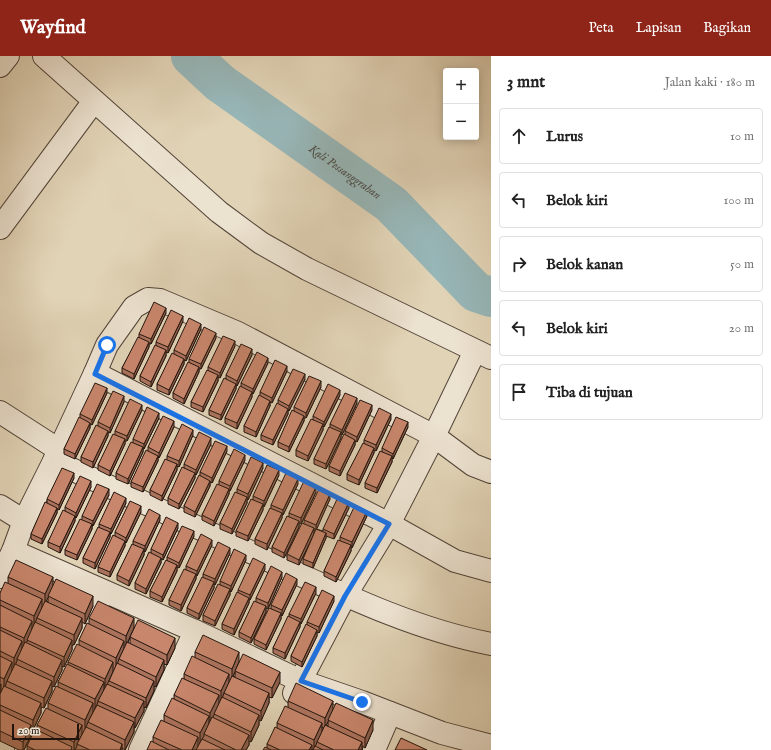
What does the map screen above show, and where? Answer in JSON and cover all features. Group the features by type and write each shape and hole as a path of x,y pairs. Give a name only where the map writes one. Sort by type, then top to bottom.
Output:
{"street":[{"path":"0,66 8,56"},
{"path":"44,56 219,212 261,243 307,269 483,354 434,436 389,524 345,596 287,708"},
{"path":"0,228 94,101"},
{"path":"0,577 13,551 24,521 95,374 107,345 134,307 148,299 160,300 238,333 434,436 473,464 491,472"},
{"path":"95,374 389,524 455,561 491,570"},
{"path":"0,412 56,456 345,596 416,624 475,641 491,644"},
{"path":"0,506 24,521"},
{"path":"13,551 301,681 442,733 491,746"},
{"path":"26,750 104,591"},
{"path":"140,750 195,632"},
{"path":"374,750 390,713"}],"building":[{"path":"154,302 166,308 151,339 139,334"},
{"path":"171,310 183,316 168,347 156,342"},
{"path":"189,318 201,324 186,356 174,350"},
{"path":"204,327 216,333 201,364 189,359"},
{"path":"223,336 235,341 220,373 208,367"},
{"path":"138,337 149,342 134,374 122,368"},
{"path":"241,344 252,349 237,381 226,375"},
{"path":"155,345 166,350 151,382 140,376"},
{"path":"257,352 268,358 253,389 241,383"},
{"path":"172,353 184,359 169,390 157,384"},
{"path":"275,360 287,366 272,398 260,392"},
{"path":"188,362 199,367 184,399 173,393"},
{"path":"293,369 305,374 289,406 278,400"},
{"path":"207,370 218,375 203,407 191,402"},
{"path":"309,376 321,381 306,413 294,407"},
{"path":"224,378 236,384 221,415 209,410"},
{"path":"95,383 107,388 92,420 80,414"},
{"path":"328,384 340,390 324,422 313,416"},
{"path":"240,386 252,392 237,423 225,418"},
{"path":"113,391 124,396 110,428 98,422"},
{"path":"345,393 357,398 342,430 330,424"},
{"path":"259,395 270,401 256,432 244,426"},
{"path":"130,399 142,405 127,436 115,431"},
{"path":"360,400 372,405 357,437 345,431"},
{"path":"277,403 288,409 273,440 261,435"},
{"path":"147,407 159,413 144,444 133,439"},
{"path":"379,408 391,414 376,445 364,440"},
{"path":"292,410 304,416 289,447 278,442"},
{"path":"163,416 174,421 159,453 148,447"},
{"path":"79,417 90,423 75,454 64,449"},
{"path":"396,417 408,422 393,454 382,448"},
{"path":"311,419 323,424 308,456 296,450"},
{"path":"182,424 193,430 179,461 167,456"},
{"path":"96,425 108,431 93,462 81,457"},
{"path":"329,427 341,432 326,464 314,459"},
{"path":"199,432 211,438 196,470 184,464"},
{"path":"113,434 125,439 110,471 98,465"},
{"path":"344,434 355,440 340,471 329,466"},
{"path":"215,441 227,446 212,478 200,472"},
{"path":"131,442 143,447 128,479 116,473"},
{"path":"363,443 374,448 359,480 347,474"},
{"path":"234,449 245,455 230,486 219,481"},
{"path":"146,450 158,456 143,487 131,482"},
{"path":"380,451 392,456 377,488 365,483"},
{"path":"251,457 263,463 248,494 237,489"},
{"path":"165,459 177,464 162,496 150,490"},
{"path":"267,465 279,470 264,501 253,496"},
{"path":"182,467 195,473 179,504 168,498"},
{"path":"62,468 74,473 59,505 47,499"},
{"path":"286,473 298,479 283,510 271,505"},
{"path":"199,475 210,481 195,512 184,506"},
{"path":"80,476 91,481 76,513 65,507"},
{"path":"304,481 316,487 301,518 289,513"},
{"path":"97,484 109,489 93,521 82,516"},
{"path":"217,484 229,489 214,521 202,515"},
{"path":"319,489 330,494 316,525 304,520"},
{"path":"114,492 126,498 111,529 99,524"},
{"path":"235,492 247,497 232,529 220,523"},
{"path":"338,497 349,502 334,534 323,529"},
{"path":"251,499 263,504 248,536 236,531"},
{"path":"130,501 141,506 126,538 115,532"},
{"path":"45,502 57,508 42,539 31,534"},
{"path":"355,505 367,511 352,542 340,537"},
{"path":"270,508 282,513 267,544 255,539"},
{"path":"149,509 160,515 145,546 133,541"},
{"path":"63,510 75,516 60,547 48,542"},
{"path":"287,516 299,521 284,553 272,547"},
{"path":"166,517 178,523 163,555 151,549"},
{"path":"80,519 92,524 77,555 65,550"},
{"path":"302,523 314,528 299,560 287,554"},
{"path":"182,526 194,531 179,563 167,557"},
{"path":"98,527 110,532 95,563 83,558"},
{"path":"316,529 326,533 313,563 303,559"},
{"path":"201,534 212,540 197,571 186,566"},
{"path":"113,535 125,541 110,572 98,567"},
{"path":"338,540 351,545 336,577 324,571"},
{"path":"218,542 230,548 215,579 203,574"},
{"path":"132,544 144,549 129,581 117,575"},
{"path":"234,549 246,555 231,586 220,581"},
{"path":"149,552 161,558 146,589 135,583"},
{"path":"253,558 265,564 250,595 238,590"},
{"path":"16,560 53,577 45,594 8,577"},
{"path":"166,560 177,565 162,597 150,591"},
{"path":"271,566 282,572 268,603 256,598"},
{"path":"184,569 196,574 181,605 169,600"},
{"path":"286,573 297,579 282,610 271,605"},
{"path":"202,577 214,582 199,614 187,608"},
{"path":"56,579 93,596 85,614 48,596"},
{"path":"5,582 42,599 34,616 0,600 0,593"},
{"path":"305,582 316,587 301,619 289,614"},
{"path":"218,584 230,589 215,621 203,615"},
{"path":"322,590 334,596 319,627 307,622"},
{"path":"237,592 249,598 234,629 222,624"},
{"path":"45,601 82,618 74,635 37,618"},
{"path":"98,601 134,618 126,636 89,618"},
{"path":"254,601 266,606 251,638 239,632"},
{"path":"0,605 32,621 24,638 0,627"},
{"path":"269,608 281,613 266,645 254,639"},
{"path":"288,616 300,622 285,653 273,648"},
{"path":"138,620 175,638 167,655 130,637"},
{"path":"35,622 72,640 64,657 27,640"},
{"path":"87,623 124,641 116,658 79,640"},
{"path":"306,624 317,630 302,662 291,656"},
{"path":"0,630 22,641 14,658 0,651"},
{"path":"203,635 239,652 232,669 195,652"},
{"path":"25,642 62,660 54,677 17,659"},
{"path":"127,642 164,660 156,677 119,659"},
{"path":"77,644 113,662 105,679 68,662"},
{"path":"243,654 280,672 272,688 235,671"},
{"path":"0,656 12,662 4,679 0,677"},
{"path":"192,656 229,674 221,691 184,674"},
{"path":"117,663 154,681 146,698 109,681"},
{"path":"15,664 52,681 44,698 7,681"},
{"path":"67,664 104,682 95,699 58,682"},
{"path":"232,676 269,693 261,711 224,693"},
{"path":"182,678 219,695 210,713 174,695"},
{"path":"296,683 333,701 325,718 288,701"},
{"path":"107,684 144,701 135,718 98,701"},
{"path":"4,686 41,703 33,720 0,705 0,694"},
{"path":"56,686 93,703 85,720 48,703"},
{"path":"222,697 259,715 251,732 214,714"},
{"path":"172,698 209,716 200,733 164,715"},
{"path":"336,703 373,720 365,738 328,720"},
{"path":"97,705 134,722 125,740 88,722"},
{"path":"285,706 322,723 314,740 277,723"},
{"path":"46,708 82,725 74,742 37,725"},
{"path":"0,710 31,725 23,742 0,731"},
{"path":"212,717 249,735 241,750 236,750 204,734"},
{"path":"161,720 198,737 192,750 182,750 153,737"},
{"path":"325,725 362,742 358,750 334,750 317,742"},
{"path":"86,727 122,744 120,750 90,750 77,744"},
{"path":"275,727 312,745 309,750 280,750 267,744"},
{"path":"35,729 72,747 71,750 35,750 27,746"},
{"path":"401,738 427,750 395,750"},
{"path":"202,739 225,750 196,750"},
{"path":"151,741 169,750 147,750"},
{"path":"315,746 323,750 313,750"},
{"path":"265,747 271,750 263,750"}],"waterway":[{"name":"Kali Pessanggrahan","path":"191,56 220,83 391,204 476,292 491,297"}],"route":[{"path":"107,345 95,374 389,524 345,596 301,681 362,702"}]}
